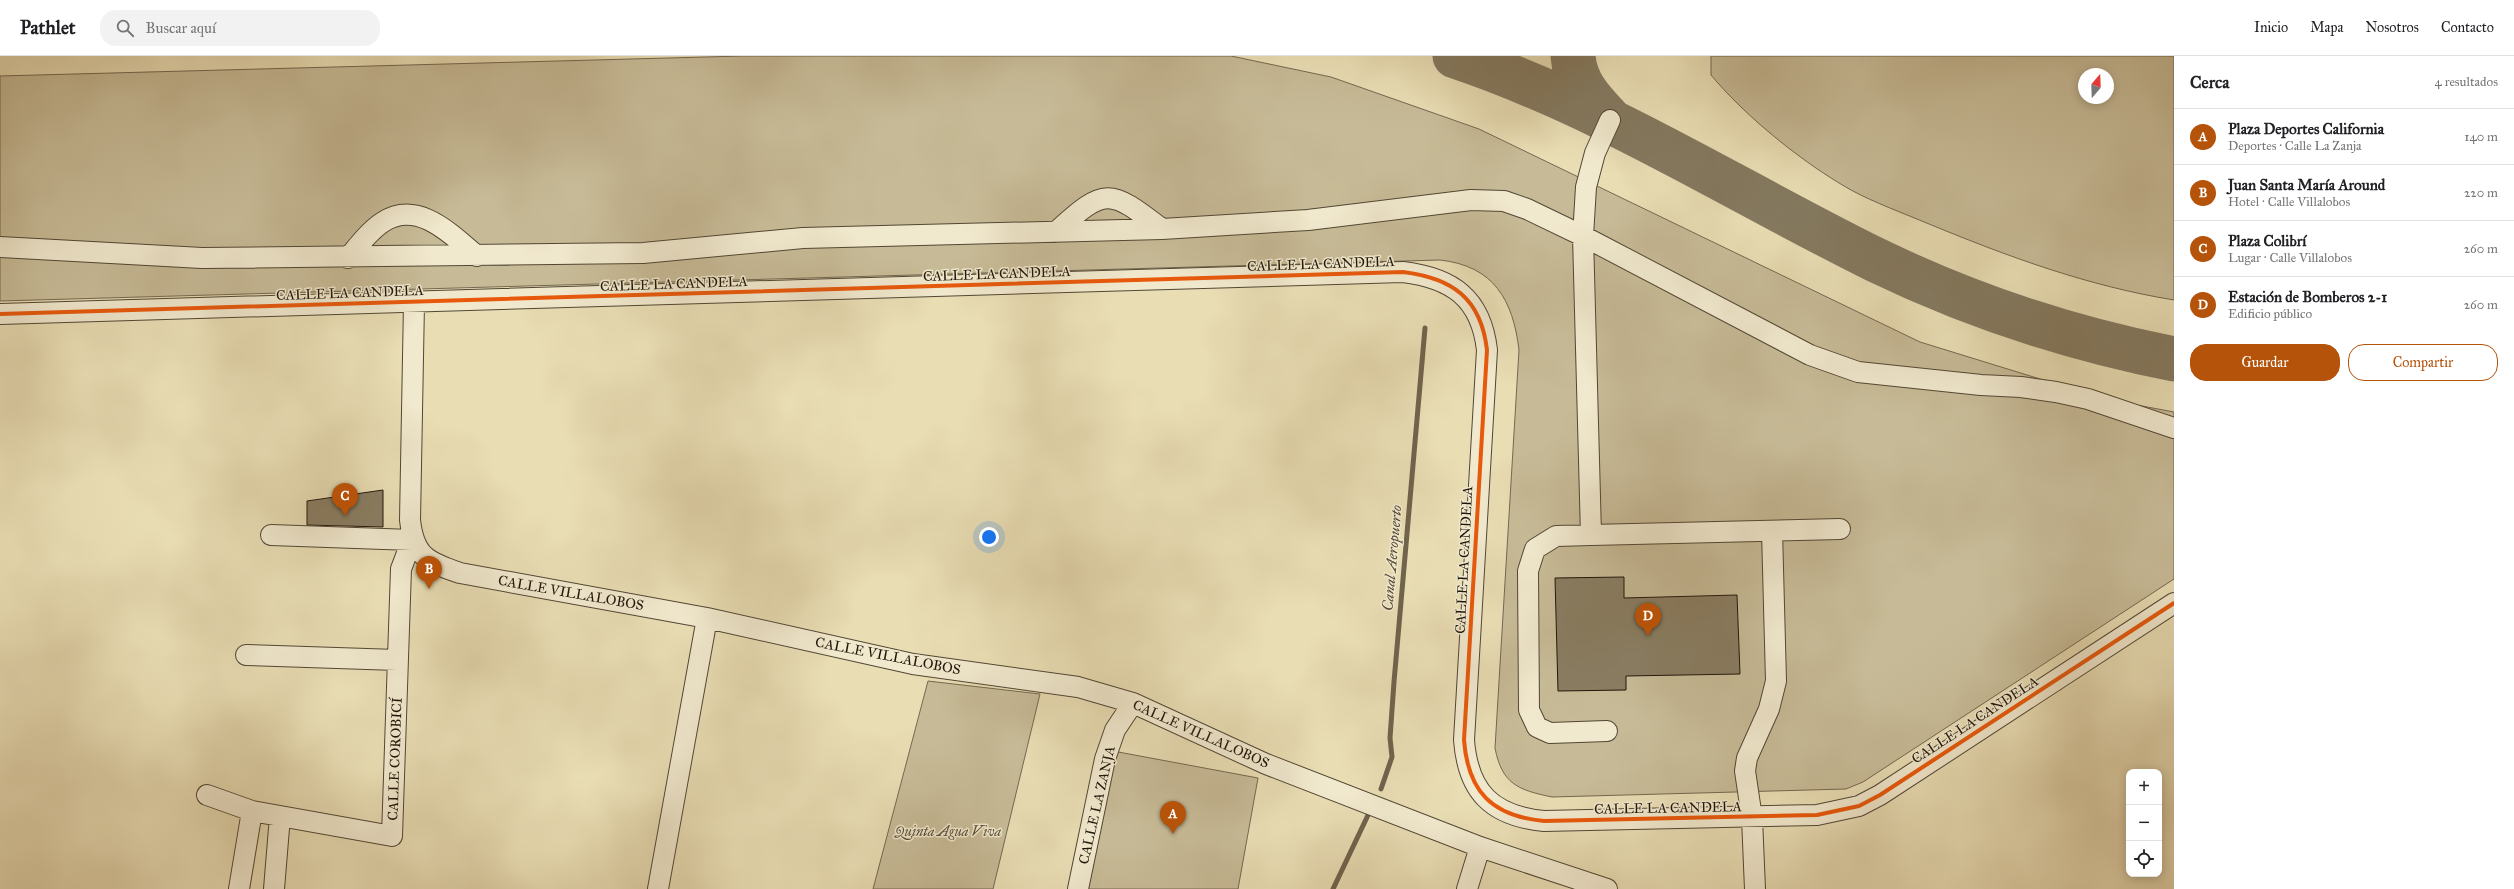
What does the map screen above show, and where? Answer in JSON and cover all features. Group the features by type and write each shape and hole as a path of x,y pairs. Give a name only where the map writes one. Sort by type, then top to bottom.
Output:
{"street":[{"path":"1591,535 1583,236 1586,187 1595,153 1610,120"},
{"path":"1056,232 1084,206 1104,197 1120,200 1162,229"},
{"path":"0,247 202,258 348,258 643,253 803,238 1162,229 1308,220 1471,200 1504,201 1527,209 1583,236 1810,355 1858,372 1974,384 2021,387 2056,392 2088,399 2174,428"},
{"path":"348,258 383,222 404,214 425,218 436,224 477,256"},
{"name":"CALLE LA CANDELA","path":"0,314 1403,272 1426,275 1445,282 1460,292 1472,305 1485,332 1487,350 1464,740 1466,759 1471,776 1480,792 1494,806 1509,814 1527,820 1752,818 1817,815 1859,806 1887,791 2174,604"},
{"path":"271,535 412,540 410,520 414,302"},
{"path":"1607,731 1550,733 1537,727 1529,710 1528,571 1535,549 1556,536 1840,529"},
{"path":"1755,889 1752,818 1745,772 1746,758 1769,709 1776,681 1772,531"},
{"name":"CALLE VILLALOBOS","path":"412,540 421,554 435,565 460,573 707,618 913,664 1078,687 1133,703 1266,764 1480,847 1607,889"},
{"name":"CALLE COROBICÍ","path":"207,795 252,811 392,836 401,569 412,540"},
{"path":"658,889 707,618"},
{"path":"246,655 397,660"},
{"name":"CALLE LA ZANJA","path":"1078,889 1105,759 1115,730 1133,703"},
{"path":"239,889 252,811"},
{"path":"274,889 280,816"},
{"path":"1467,889 1480,847"}],"green space":[{"path":"743,56 1231,56 1331,77 1479,129 1920,342 2105,399 2174,412 2174,579 1863,782 1846,789 1552,797 1521,788 1513,783 1502,770 1495,748 1519,350 1512,316 1506,301 1498,288 1487,278 1474,270 1459,264 1440,260 0,301 0,76"},
{"path":"1711,56 2174,56 2174,300 2080,279 2019,259 1889,208 1860,195 1814,167 1795,153 1758,123 1711,75"},
{"name":"Quinta Agua Viva","path":"928,681 1040,694 993,889 873,889"},
{"path":"1113,751 1258,778 1238,889 1087,889"}],"building":[{"path":"383,490 383,527 307,525 307,501"},
{"path":"1624,577 1624,598 1737,595 1740,674 1626,676 1626,690 1558,691 1555,578"}],"waterway":[{"name":"Canal Aeropuerto","path":"1381,789 1392,757 1390,738 1394,682 1425,328"},
{"path":"1333,889 1369,813"}],"taxiway":[{"path":"1455,56 1510,76 1617,124 1876,260 1947,292 2059,331 2136,351 2174,359"},
{"path":"1573,56 1574,66 1581,84 1591,99 1610,120"}],"cycle path":[{"path":"0,314 1403,272 1436,279 1450,286 1471,304 1484,332 1487,350 1464,740 1466,758 1477,787 1486,798 1497,807 1510,814 1544,821 1817,815 1859,806 1880,795 2174,603"}],"place":[{"name":"Plaza Colibrí","path":"345,516"},
{"name":"Juan Santa María Around","path":"429,589"},
{"name":"Estación de Bomberos 2-1","path":"1648,636"},
{"name":"Plaza Deportes California","path":"1173,834"}]}
